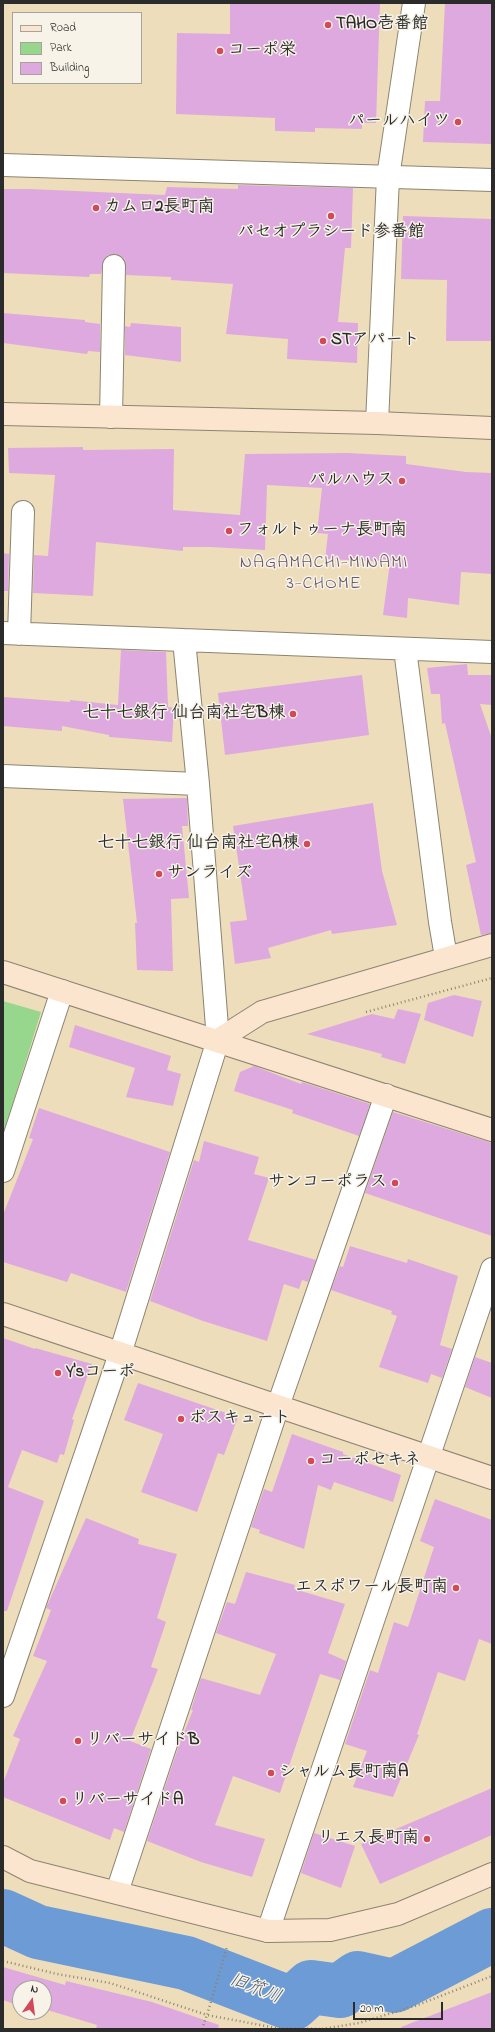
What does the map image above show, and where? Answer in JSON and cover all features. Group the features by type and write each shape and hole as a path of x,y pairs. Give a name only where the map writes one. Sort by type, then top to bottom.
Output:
{"street":[{"path":"377,423 388,177 414,3"},
{"path":"3,165 492,180"},
{"path":"111,417 114,266"},
{"path":"3,414 377,423 492,428"},
{"path":"23,512 11,634 492,652"},
{"path":"3,1696 120,1354 218,1040 198,784 184,640"},
{"path":"405,649 440,922 446,957"},
{"path":"3,776 198,784"},
{"path":"218,1040 262,1012 446,957 492,945"},
{"path":"3,972 218,1040 492,1130"},
{"path":"3,1171 62,991"},
{"path":"117,1892 278,1406 386,1095"},
{"path":"268,1931 492,1269"},
{"path":"3,1314 492,1478"},
{"path":"3,1857 30,1871 268,1931 330,1930 398,1914 492,1874"}],"path":[{"path":"202,2029 226,1950"},
{"path":"3,1961 57,1974 110,1983 207,2015 276,2028 322,2029 359,2023 415,2006 492,1976"}],"green space":[{"path":"3,1001 41,1012 3,1135"}],"building":[{"path":"230,3 380,3 376,123 362,123 362,129 315,128 315,132 275,131 275,118 176,114 177,33 230,34"},
{"path":"445,3 492,3 492,144 423,142 425,101 440,101"},
{"path":"238,185 353,188 351,248 345,248 338,322 358,323 357,363 287,359 288,339 226,334 233,284 171,280 171,277 126,275 125,260 121,256 115,254 108,255 104,259 101,274 90,274 89,277 3,273 3,189 165,195 167,187 238,189"},
{"path":"403,216 492,219 492,341 446,341 447,280 401,279"},
{"path":"3,313 85,320 85,322 100,324 100,352 88,351 87,354 3,343"},
{"path":"131,323 181,327 181,362 125,355 125,326 130,327"},
{"path":"83,447 83,450 174,449 173,510 240,515 245,454 347,453 406,456 406,464 466,472 492,473 492,574 461,572 459,605 408,598 407,618 383,615 390,562 325,559 328,534 317,533 322,488 267,485 265,550 183,547 183,551 96,542 93,596 33,593 34,555 48,556 55,475 9,473 8,448"},
{"path":"3,553 9,554 8,591 3,591"},
{"path":"121,650 166,652 168,707 174,708 172,742 109,737 109,735 62,726 62,731 3,726 3,697 70,702 70,700 118,705"},
{"path":"467,664 468,675 492,675 492,705 480,704 492,739 492,933 481,935 466,865 476,862 445,723 442,724 440,694 431,694 427,668"},
{"name":"七十七銀行 仙台南社宅B棟","path":"362,675 369,735 225,755 218,693"},
{"path":"187,798 188,826 182,826 189,898 171,899 173,971 137,970 135,923 137,923 123,799"},
{"path":"373,803 382,871 397,925 332,934 331,930 268,948 271,958 235,964 230,922 247,920 233,826"},
{"path":"454,995 482,1001 473,1037 424,1020 428,1003"},
{"path":"398,1009 421,1014 405,1064 381,1057 382,1054 307,1034 372,1014 394,1019"},
{"path":"75,1025 171,1056 167,1070 181,1074 173,1106 126,1097 135,1068 69,1047"},
{"path":"254,1066 301,1084 302,1082 370,1104 359,1136 292,1113 293,1110 234,1091 240,1072"},
{"path":"39,1108 170,1152 126,1292 71,1273 67,1282 3,1262 3,1215 33,1139 29,1138"},
{"path":"393,1112 492,1143 492,1236 365,1193"},
{"path":"204,1141 259,1157 254,1174 269,1178 248,1240 316,1260 308,1282 302,1280 299,1289 284,1284 267,1341 203,1321 150,1301 194,1160 199,1162"},
{"path":"350,1246 407,1263 408,1259 458,1276 440,1345 452,1349 442,1378 431,1374 428,1383 379,1367 397,1316 391,1314 392,1311 331,1290 340,1266 343,1267"},
{"path":"3,1338 35,1349 92,1364 72,1419 74,1420 64,1455 60,1454 57,1463 22,1450 8,1487 44,1501 7,1611 3,1611"},
{"path":"475,1357 492,1363 492,1398 465,1387"},
{"path":"138,1383 238,1417 224,1455 218,1453 197,1512 141,1492 163,1434 124,1420"},
{"path":"292,1434 401,1475 393,1502 334,1482 331,1490 318,1485 304,1549 259,1533 260,1530 251,1527 252,1524 264,1489 272,1492"},
{"path":"435,1499 492,1520 492,1644 479,1639 465,1681 438,1672 417,1734 419,1735 393,1797 353,1787 367,1751 345,1744 370,1670 378,1673 394,1622 408,1627 434,1547 420,1541"},
{"path":"86,1518 139,1539 138,1544 177,1554 157,1618 166,1622 151,1667 158,1669 130,1741 151,1749 124,1832 114,1828 110,1840 3,1797 3,1783 20,1739 13,1736 47,1661 33,1656 51,1610 46,1608"},
{"path":"246,1572 295,1585 294,1589 345,1604 328,1653 346,1661 340,1680 320,1674 280,1793 233,1776 215,1825 265,1839 252,1877 201,1862 147,1841 179,1745 193,1710 191,1710 201,1678 260,1695 276,1654 216,1633 227,1602 235,1604"},
{"name":"リエス長町南","path":"492,1788 492,1835 380,1884 361,1844"},
{"path":"314,1833 355,1846 341,1888 301,1873"},
{"path":"3,1967 48,1980 12,1980 12,2003 3,2000"},
{"path":"52,1981 65,1985 66,1981 152,2002 219,2025 218,2029 96,2029 97,2025 52,2011"},
{"path":"492,1992 492,2029 402,2029 401,2027"}],"waterway":[{"name":"旧笊川","path":"3,1916 38,1932 186,1963 292,2004 311,1987 340,1991 358,1978 394,1986 492,1935"}],"place":[{"name":"TAHO壱番館","path":"328,25"},
{"name":"コーポ栄","path":"220,51"},
{"name":"パールハイツ","path":"458,122"},
{"name":"カムロ2長町南","path":"96,208"},
{"name":"パセオプラシード参番館","path":"331,216"},
{"name":"STアパート","path":"323,341"},
{"name":"パルハウス","path":"402,481"},
{"name":"フォルトゥーナ長町南","path":"229,531"},
{"name":"七十七銀行 仙台南社宅B棟","path":"293,714"},
{"name":"七十七銀行 仙台南社宅A棟","path":"307,844"},
{"name":"サンライズ","path":"159,874"},
{"name":"サンコーポラス","path":"395,1183"},
{"name":"Y'sコーポ","path":"58,1373"},
{"name":"ボスキュート","path":"181,1419"},
{"name":"コーポセキネ","path":"311,1461"},
{"name":"エスポワール長町南","path":"456,1588"},
{"name":"リバーサイドB","path":"78,1741"},
{"name":"シャルム長町南A","path":"271,1773"},
{"name":"リバーサイドA","path":"63,1801"},
{"name":"リエス長町南","path":"427,1839"}],"district":[{"name":"NAGAMACHI-MINAMI 3-CHOME","path":"324,574"}]}
